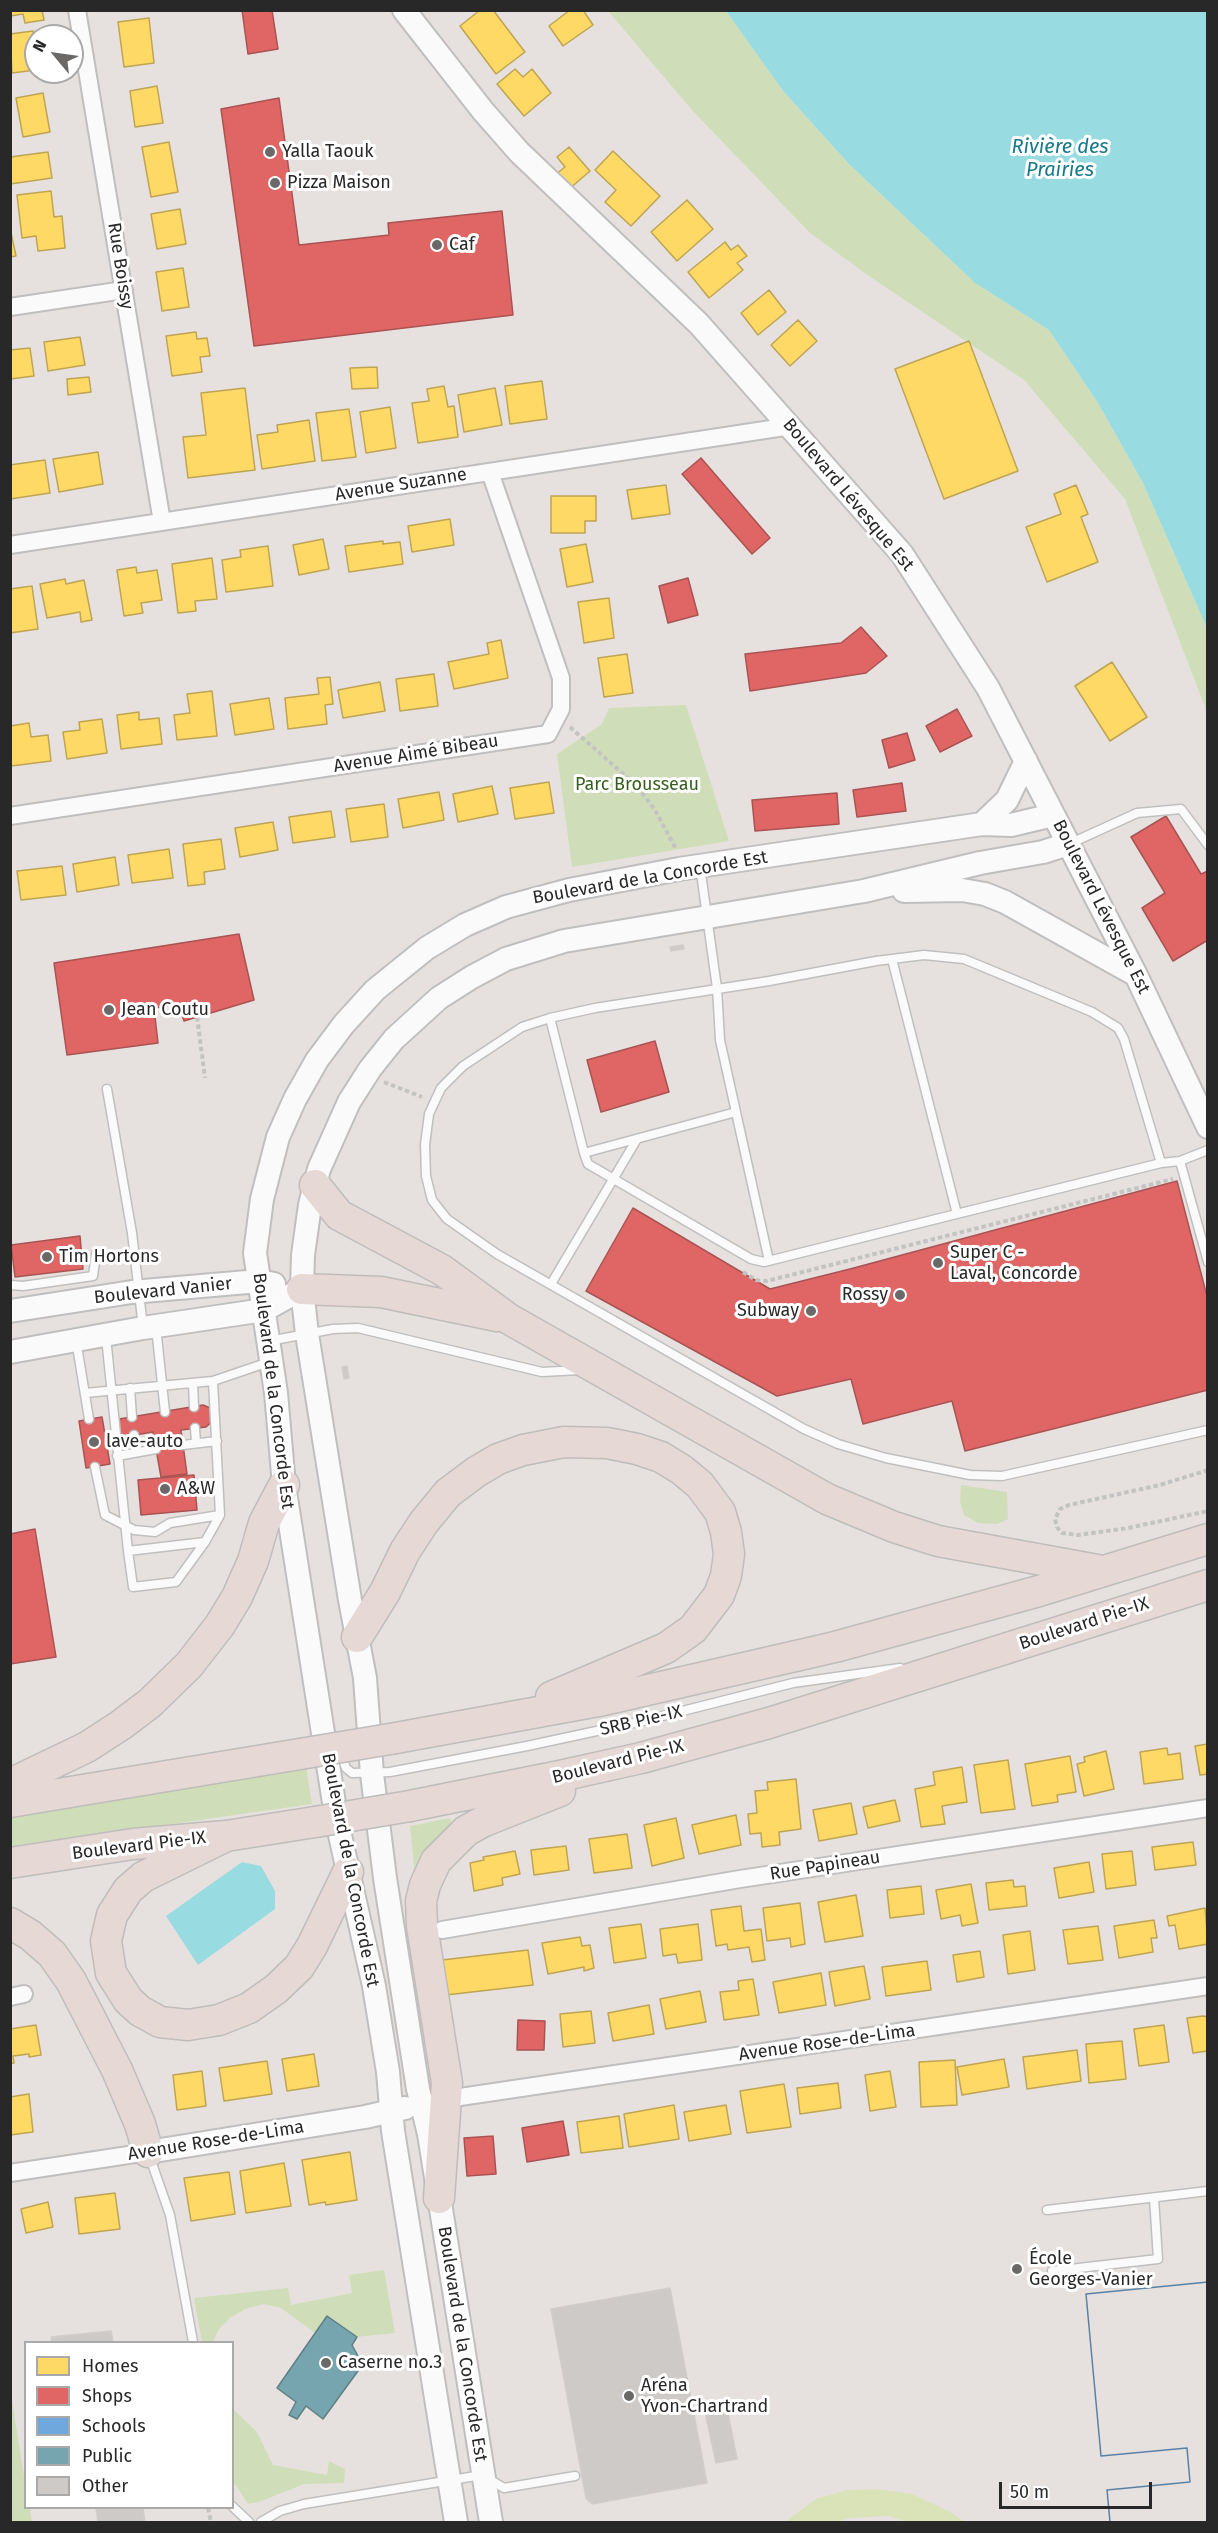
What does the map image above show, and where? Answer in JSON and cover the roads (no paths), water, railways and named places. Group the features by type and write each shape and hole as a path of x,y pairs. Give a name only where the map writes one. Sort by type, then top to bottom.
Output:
{"highway":[{"path":"315,1185 339,1215 442,1269 509,1319 810,1490 869,1518 918,1535 962,1547 1103,1571"},
{"path":"302,1289 381,1292 509,1319"},
{"path":"357,1637 385,1592 405,1551 434,1508 457,1485 498,1460 523,1450 550,1444 607,1443 650,1453 672,1463 692,1477 715,1503 728,1543 726,1576 719,1595 708,1612 693,1629 666,1648 493,1722"},
{"path":"10,1784 103,1737 150,1703 183,1672 215,1632 237,1597 253,1561 264,1523 284,1485"},
{"path":"10,1802 493,1722 706,1678 835,1647 1019,1597 1208,1539"},
{"name":"Boulevard Pie-IX","path":"10,1863 133,1844 226,1836 315,1822 473,1795 640,1758 769,1723 1208,1585"},
{"path":"439,2198 434,2102 446,2074 421,1917 423,1893 432,1868 454,1841 475,1826 640,1758"},
{"path":"226,1836 143,1877 128,1890 112,1915 106,1941 111,1973 128,2000 140,2011 160,2022 188,2025 219,2020 249,2008 276,1989 298,1967 312,1946 348,1872"},
{"path":"10,1923 30,1935 52,1954 71,1981 117,2070 140,2124 148,2152"}],"street":[{"name":"Rue Boissy","path":"77,10 162,522"},
{"name":"Boulevard Lévesque Est","path":"404,10 483,111 519,152 699,324 902,554 982,677 1136,975 1208,1127"},
{"path":"10,307 124,290"},
{"name":"Avenue Suzanne","path":"10,545 791,426"},
{"name":"Avenue Aimé Bibeau","path":"10,816 548,734 561,710 561,678 490,472"},
{"path":"982,824 1006,800 1026,761"},
{"name":"Boulevard de la Concorde Est","path":"456,2523 391,2111 388,2072 374,1986 348,1872 322,1731 284,1485 271,1351 255,1253 265,1184 278,1137 295,1099 317,1060 344,1024 375,990 427,948 465,926 506,907 569,890 700,866 982,824 1011,825 1053,814"},
{"name":"Boulevard de la Concorde Est","path":"434,2102 387,1889 372,1774 365,1678 307,1334 302,1289 303,1255 315,1185 332,1135 358,1085 394,1039 447,993 488,968 544,946 864,891 980,863 1042,852 1068,844"},
{"path":"864,891 962,890 985,894 1005,902 1136,975"},
{"name":"Boulevard Vanier","path":"10,1311 139,1292 259,1281 302,1289"},
{"name":"Boulevard Vanier","path":"10,1352 149,1327 264,1310 302,1289"},
{"name":"Rue Papineau","path":"442,1930 740,1879 1208,1808"},
{"name":"Avenue Rose-de-Lima","path":"10,2173 365,2117 434,2102 1208,1986"},
{"name":"Boulevard de la Concorde Est","path":"439,2198 491,2523"}],"lane":[{"path":"1068,844 1137,813 1181,809 1208,845"},
{"path":"700,866 717,988 720,1040 769,1261"},
{"path":"1161,1163 1124,1039 1114,1024 1092,1012 964,959 924,956 892,959 595,1008 522,1027 475,1057 449,1079 433,1102 425,1145 428,1188 437,1209 474,1239 804,1429 838,1443 886,1458 970,1474 1002,1476 1208,1430"},
{"path":"892,959 957,1214"},
{"path":"550,1018 588,1164 751,1259 769,1261 1161,1163 1180,1161 1208,1150"},
{"path":"108,1089 132,1233 139,1292 162,1385 165,1412"},
{"path":"584,1153 736,1112"},
{"path":"551,1284 637,1139"},
{"path":"1180,1161 1208,1262"},
{"path":"10,1285 23,1286 93,1276 96,1254"},
{"path":"85,1394 213,1382 307,1334 358,1328 542,1372 598,1369"},
{"path":"106,1335 124,1523 133,1587 176,1582 205,1542 220,1515 213,1382"},
{"path":"76,1340 89,1419"},
{"path":"193,1383 194,1407"},
{"path":"130,1388 132,1417"},
{"path":"195,1428 196,1443"},
{"path":"134,1435 136,1452"},
{"path":"183,1445 217,1440"},
{"path":"117,1456 156,1449"},
{"path":"95,1467 105,1515 134,1530 155,1532 170,1523 220,1515"},
{"path":"128,1551 205,1542"},
{"path":"922,1665 982,1657"},
{"name":"SRB Pie-IX","path":"322,1731 342,1755 349,1771 356,1775 372,1774 527,1746 643,1721 793,1683 911,1667"},
{"path":"148,2152 170,2216 193,2341"},
{"path":"1047,2210 1208,2191"},
{"path":"1052,2271 1158,2259 1154,2198"},
{"path":"261,2523 280,2511 304,2504 482,2475 504,2488 575,2476"},
{"path":"234,2508 249,2523"}],"water":[{"name":"Rivière des Prairies","path":"726,11 1207,11 1207,628 1143,483 1098,403 1049,330 975,283 849,164 784,92"},
{"path":"242,1862 261,1866 275,1891 275,1909 198,1965 166,1916"}],"place":[{"name":"Yalla Taouk","path":"270,152"},
{"name":"Pizza Maison","path":"275,183"},
{"name":"Caf","path":"437,245"},
{"name":"Jean Coutu","path":"109,1010"},
{"name":"Tim Hortons","path":"47,1257"},
{"name":"Super C - Laval, Concorde","path":"938,1263"},
{"name":"Rossy","path":"900,1295"},
{"name":"Subway","path":"811,1311"},
{"name":"lave-auto","path":"94,1442"},
{"name":"A&W","path":"165,1489"},
{"name":"École Georges-Vanier","path":"1017,2269"},
{"name":"Caserne no.3","path":"326,2363"},
{"name":"Aréna Yvon-Chartrand","path":"629,2396"}],"park label":[{"name":"Parc Brousseau","path":"637,785"}]}
